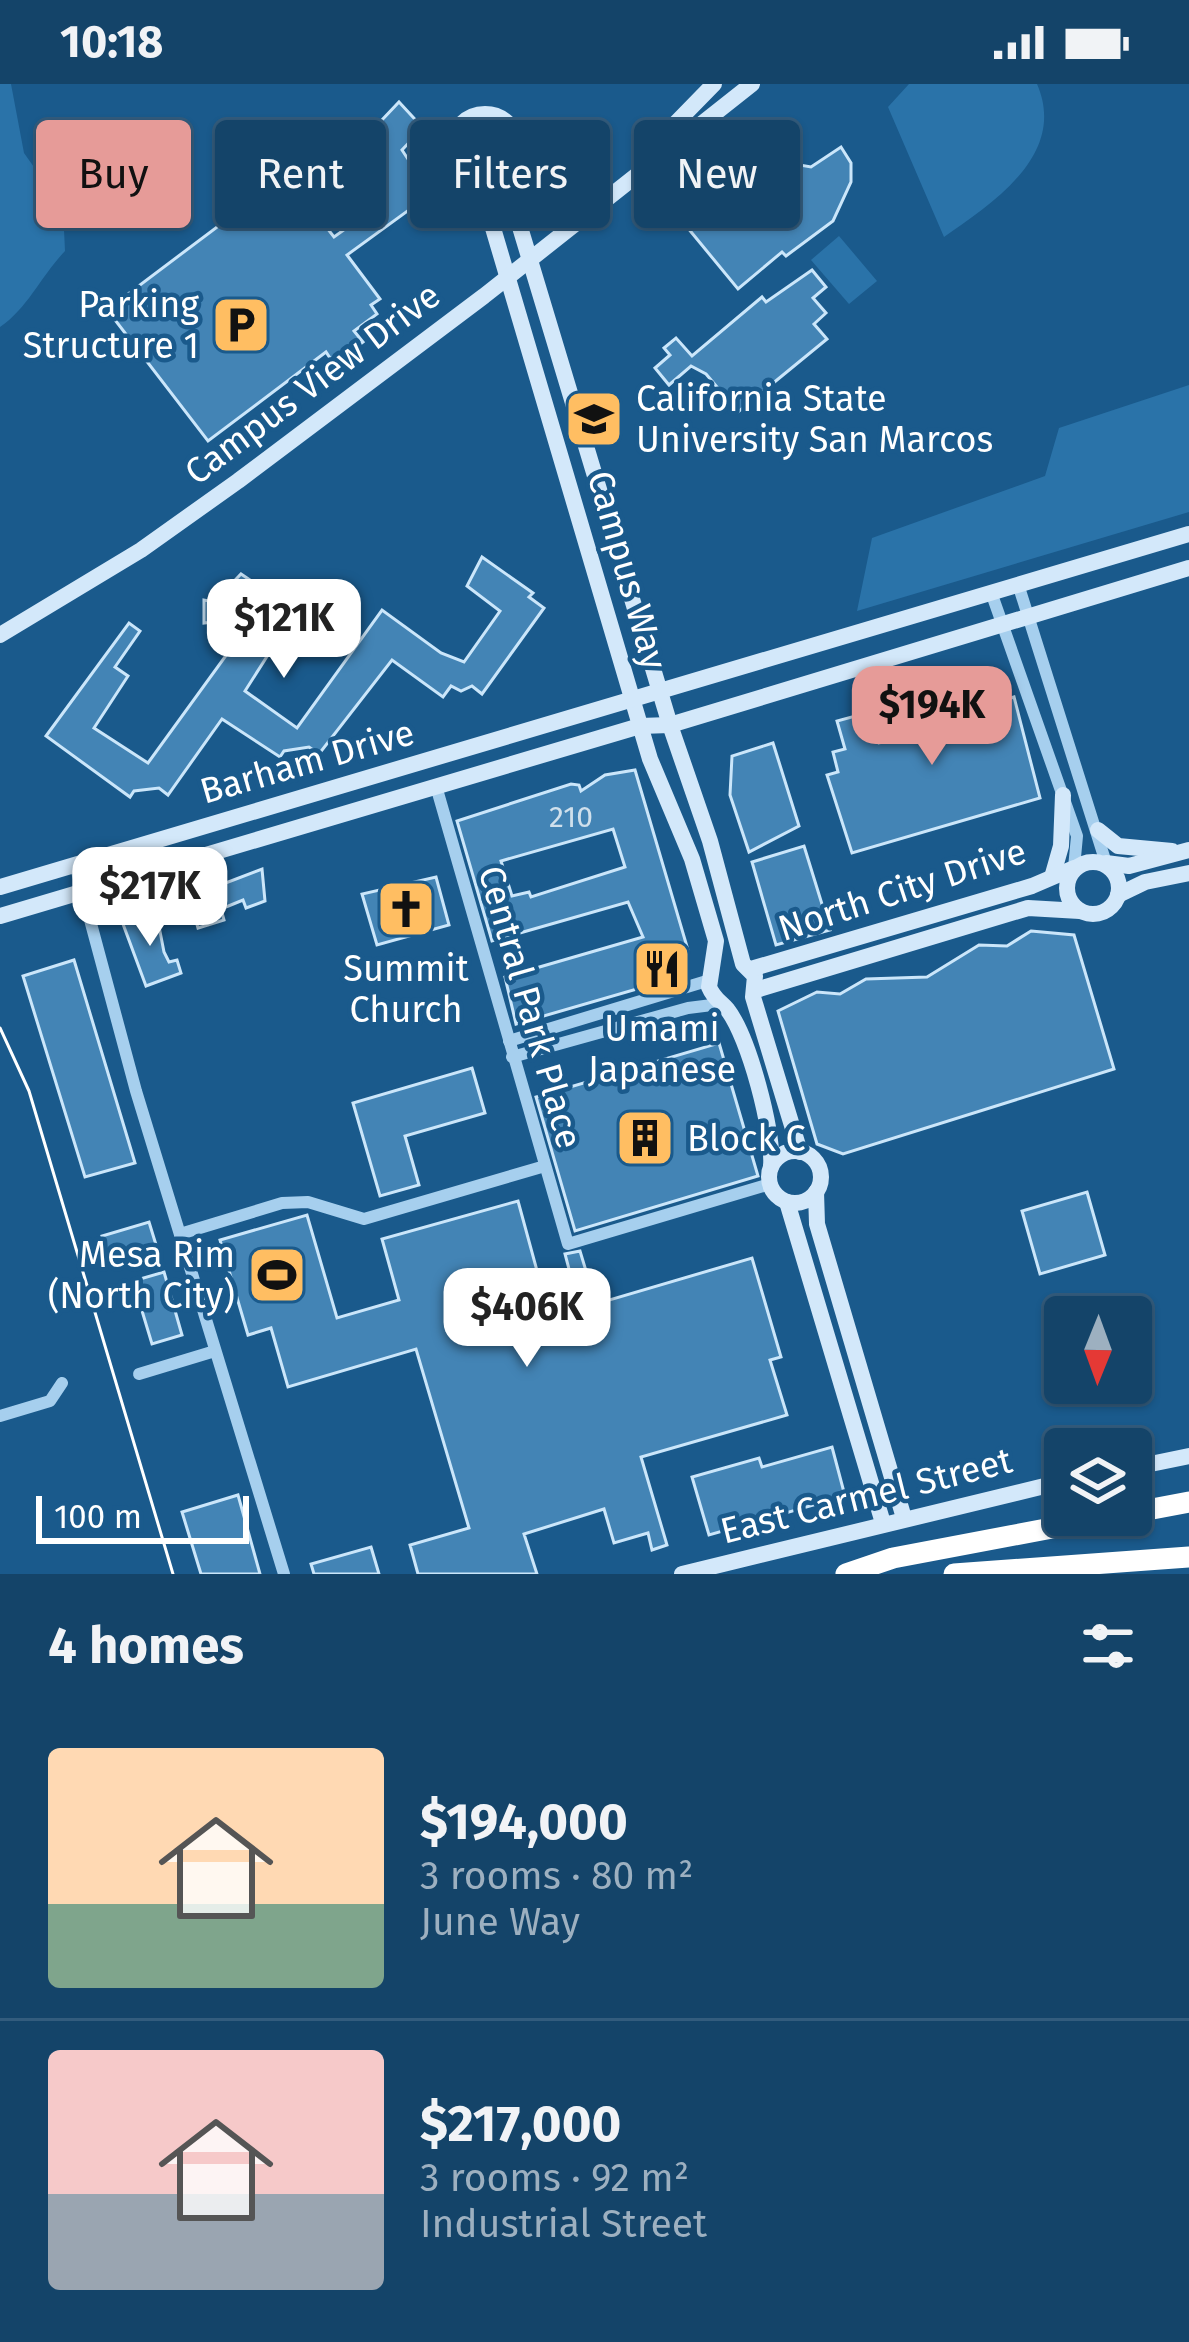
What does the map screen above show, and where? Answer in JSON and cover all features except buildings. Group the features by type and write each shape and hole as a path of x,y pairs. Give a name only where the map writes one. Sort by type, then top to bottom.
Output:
{"highway":[{"path":"846,1574 893,1558 1189,1502"},
{"path":"953,1574 1189,1557"}],"street":[{"name":"Campus View Drive","path":"679,120 714,84"},
{"name":"Campus View Drive","path":"710,120 752,84"},
{"path":"470,120 496,116 500,120"},
{"name":"Campus View Drive","path":"0,635 143,548 508,278 634,175"},
{"name":"Campus Way","path":"493,228 640,726 662,795 692,859 716,941 711,977 770,1131 770,1176"},
{"name":"Campus Way","path":"520,228 659,691 710,841 800,1152 819,1168 817,1224 904,1518"},
{"path":"659,691 1189,534"},
{"path":"670,725 1189,568"},
{"path":"1018,584 1106,863 1116,875 1118,895"},
{"path":"991,592 1077,836 1074,868"},
{"name":"Barham Drive","path":"0,887 659,691"},
{"name":"Barham Drive","path":"0,916 640,726 670,725"},
{"name":"Central Park Place","path":"444,784 512,1058 568,1244 770,1176"},
{"path":"1053,874 1061,846 1063,795"},
{"path":"1098,830 1118,846 1181,851"},
{"name":"North City Drive","path":"747,967 1032,886 1074,868 1153,862 1181,851"},
{"path":"75,864 180,1234 284,1574"},
{"name":"North City Drive","path":"1074,868 1067,888 1080,910"},
{"name":"North City Drive","path":"754,994 1028,908 1100,913 1118,895 1145,882 1189,874"},
{"path":"509,1041 711,977 723,964 747,967"},
{"path":"512,1058 683,1009 741,1006 754,994"},
{"path":"800,1152 783,1154 770,1176 787,1202 809,1298 883,1523"},
{"path":"180,1234 282,1202 308,1202 364,1219 545,1166"},
{"path":"787,1202 803,1202 816,1192"},
{"path":"809,1298 832,1278"},
{"path":"140,1374 215,1351"},
{"path":"0,1416 50,1401 62,1383"},
{"path":"1152,1464 1189,1456"},
{"name":"East Carmel Street","path":"682,1574 1044,1485"}],"shaded area":[{"path":"0,84 11,84 24,153 36,170 36,228 64,228 65,251 19,311 0,327"},
{"path":"909,84 1037,84 1044,110 1034,155 1020,175 944,237 888,107"},
{"path":"839,236 877,281 849,304 811,260"},
{"path":"1189,385 1189,512 857,611 872,538 1045,476 1059,428"}],"tram line":[{"path":"0,1028 29,1091 173,1574"}],"place":[{"name":"Parking Structure 1","path":"241,325"},
{"name":"California State University San Marcos","path":"594,419"},
{"name":"Summit Church","path":"406,909"},
{"name":"Umami Japanese","path":"662,969"},
{"name":"Block C","path":"645,1138"},
{"name":"Mesa Rim (North City)","path":"277,1275"}]}
